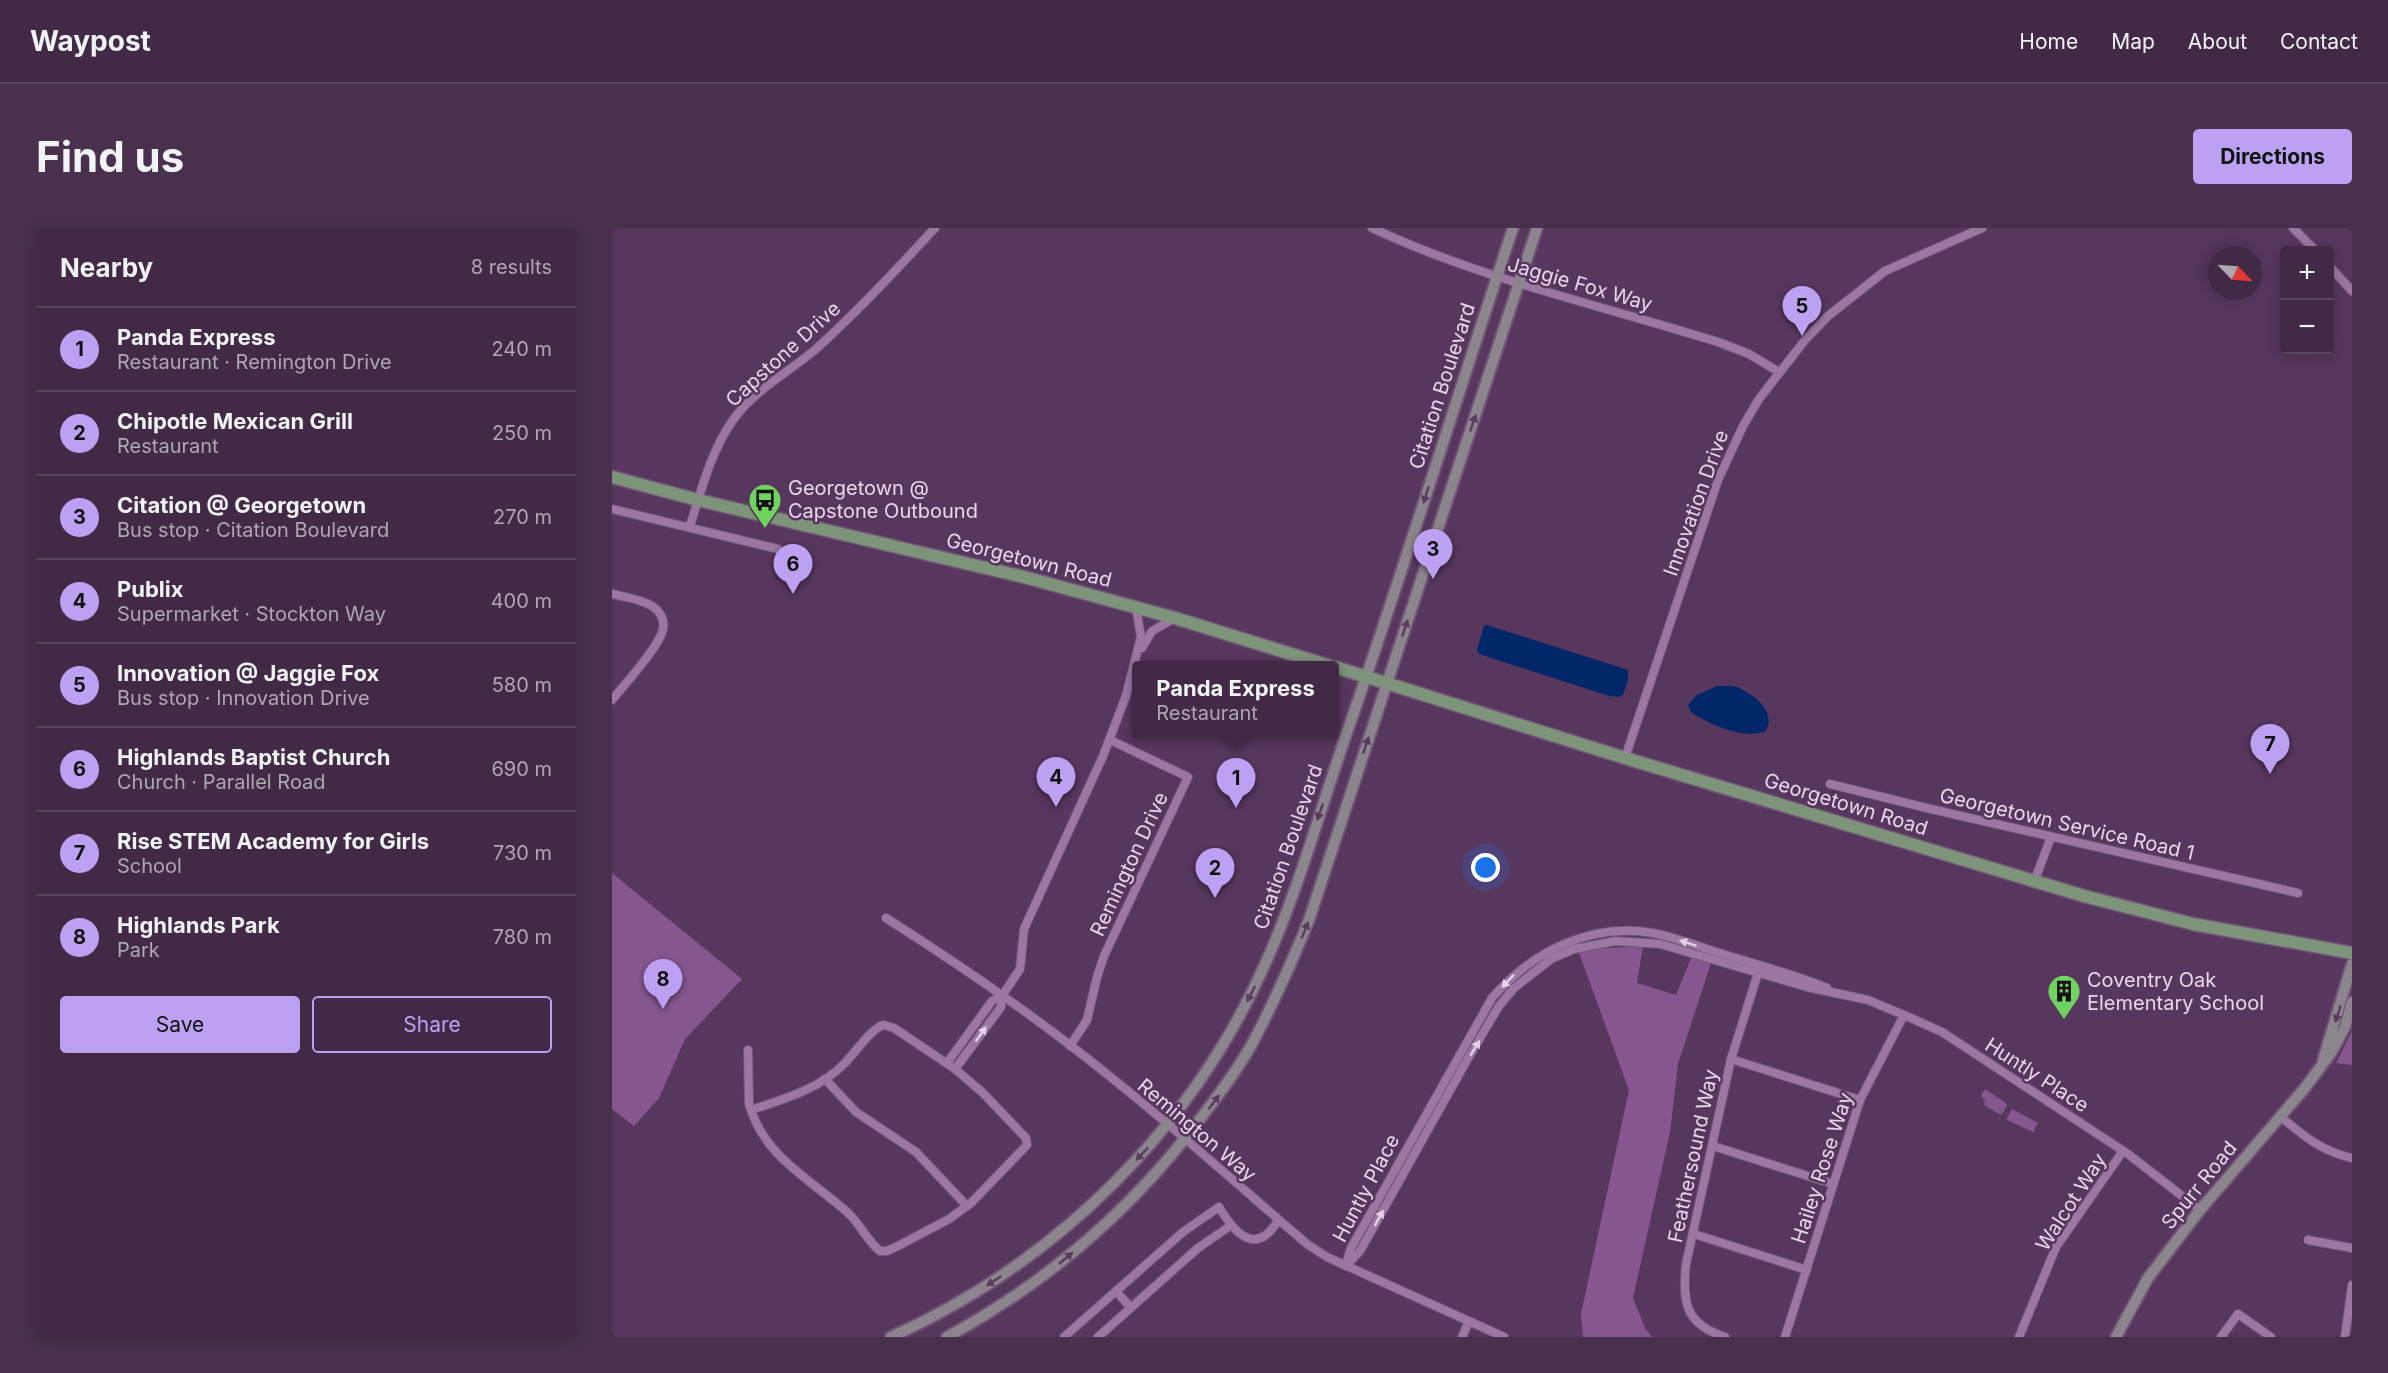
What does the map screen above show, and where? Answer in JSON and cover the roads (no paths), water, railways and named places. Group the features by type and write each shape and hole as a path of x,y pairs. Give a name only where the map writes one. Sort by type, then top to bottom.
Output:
{"main road":[{"name":"Citation Boulevard","path":"891,1337 960,1302 1014,1268 1096,1201 1167,1126 1236,1024 1282,923 1366,677 1512,228"},
{"name":"Citation Boulevard","path":"947,1337 994,1311 1025,1289 1089,1239 1122,1208 1186,1139 1251,1044 1294,958 1309,920 1537,228"},
{"name":"Georgetown Road","path":"612,477 698,501 1024,577 1175,618 1313,661"},
{"name":"Georgetown Road","path":"1339,668 2034,882 2193,924 2352,953"},
{"name":"Spurr Road","path":"2322,1064 2352,964"},
{"name":"Spurr Road","path":"2116,1337 2148,1278 2200,1210 2304,1089 2337,1045 2352,1002"}],"street":[{"name":"Capstone Drive","path":"690,526 714,455 734,418 756,396 816,349 871,297 935,228"},
{"name":"Jaggie Fox Way","path":"1371,228 1426,252 1497,277 1720,343 1749,354 1779,372"},
{"name":"Innovation Drive","path":"1625,758 1718,480 1743,426 1779,372 1828,316 1885,271 1982,228"},
{"path":"2293,228 2311,246"},
{"path":"2334,271 2352,291"},
{"path":"612,509 778,549"},
{"path":"612,594 651,605 659,612 664,622 659,640 612,700"},
{"path":"1136,608 1140,637 1136,661"},
{"path":"1137,661 1152,631 1175,618"},
{"path":"955,1069 1000,1007 1002,996 1020,969 1024,929 1110,740 1132,676"},
{"name":"Remington Drive","path":"1070,1046 1087,1020 1104,956 1188,777 1110,740"},
{"name":"Georgetown Service Road 1","path":"1830,784 2298,893"},
{"path":"2034,882 2050,837"},
{"name":"Remington Way","path":"886,918 934,948 1070,1046 1186,1139 1307,1244 1346,1266 1504,1337"},
{"name":"Huntly Place","path":"1346,1266 1351,1248 1492,998 1529,962 1568,942 1610,932 1637,931 1673,938 1760,969 1801,977 1843,994 1877,1003 1904,1014 1942,1032 2123,1151 2200,1210"},
{"name":"Feathersound Way","path":"1725,1337 1709,1332 1695,1321 1686,1305 1683,1289 1731,1059 1760,969"},
{"path":"947,1063 992,1001 1002,996"},
{"name":"Hailey Rose Way","path":"1785,1337 1860,1100 1904,1014"},
{"path":"748,1050 748,1091 751,1110 763,1137 783,1161 848,1212 880,1251 886,1251 930,1230 968,1206 1026,1148 1028,1142 982,1092 955,1069 894,1028 880,1025 843,1065 825,1079 802,1092 751,1110"},
{"path":"1731,1059 1860,1100"},
{"path":"825,1079 856,1112 916,1152 968,1206"},
{"path":"2280,1116 2309,1141 2352,1158"},
{"path":"1713,1146 1833,1184"},
{"name":"Walcot Way","path":"2019,1337 2056,1247 2123,1151"},
{"path":"1064,1337 1183,1232 1219,1208 1230,1226 1244,1237 1254,1240 1266,1236 1279,1220"},
{"path":"1098,1337 1198,1248 1230,1226"},
{"path":"1694,1234 1807,1270"},
{"path":"2308,1240 2352,1248"},
{"path":"2345,1337 2352,1285"},
{"path":"1116,1291 1131,1308"},
{"path":"2221,1337 2238,1314 2271,1337"},
{"path":"1462,1337 1469,1321"}],"water":[{"path":"1487,625 1628,670 1628,680 1623,695 1609,696 1479,654 1477,650 1484,626"},
{"path":"1717,686 1737,687 1762,704 1768,717 1769,724 1766,731 1748,734 1727,730 1691,712 1688,705 1697,695"}],"place":[{"name":"Innovation @ Jaggie Fox","path":"1802,336"},
{"name":"Georgetown @ Capstone Outbound","path":"765,529"},
{"name":"Citation @ Georgetown","path":"1433,579"},
{"name":"Highlands Baptist Church","path":"793,594"},
{"name":"Rise STEM Academy for Girls","path":"2270,774"},
{"name":"Publix","path":"1056,807"},
{"name":"Panda Express","path":"1236,808"},
{"name":"Chipotle Mexican Grill","path":"1215,898"},
{"name":"Highlands Park","path":"663,1009"},
{"name":"Coventry Oak Elementary School","path":"2064,1020"}]}
